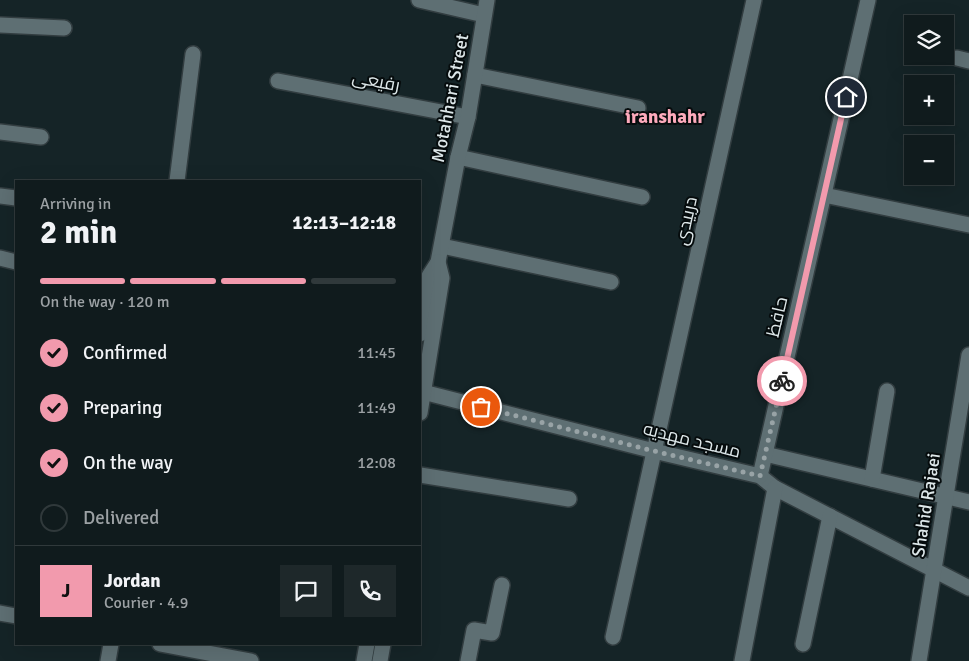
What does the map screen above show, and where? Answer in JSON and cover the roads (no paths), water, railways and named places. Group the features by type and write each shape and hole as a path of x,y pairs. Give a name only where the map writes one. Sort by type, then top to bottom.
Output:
{"street":[{"path":"419,0 486,7"},
{"name":"دربیدی","path":"613,637 754,0"},
{"name":"حافظ","path":"760,476 868,0"},
{"name":"Motahhari Street","path":"421,328 429,276 438,262 442,246 458,157 468,118 486,7"},
{"path":"0,24 64,28"},
{"path":"177,180 193,54"},
{"path":"475,75 638,108"},
{"name":"رفیعی","path":"278,81 468,118"},
{"path":"0,132 41,137"},
{"path":"458,157 642,197"},
{"path":"824,195 969,225"},
{"path":"0,196 15,198"},
{"path":"442,246 612,282"},
{"path":"0,258 15,262"},
{"name":"Motahhari Street","path":"421,406 442,278 438,262"},
{"name":"Shahid Rajaei","path":"919,661 969,356"},
{"path":"872,479 887,391"},
{"name":"مسجد مهدیه","path":"423,392 760,476 775,488 969,588"},
{"path":"765,454 969,502"},
{"path":"421,475 569,499"},
{"path":"742,661 775,488"},
{"path":"803,644 830,516"},
{"path":"468,661 474,630 492,633 502,585"},
{"path":"0,613 15,616"},
{"path":"108,661 111,645"},
{"path":"165,645 251,661"},
{"path":"364,661 368,645"},
{"path":"380,661 382,645"}],"district":[{"name":"iranshahr","path":"665,116"}]}
